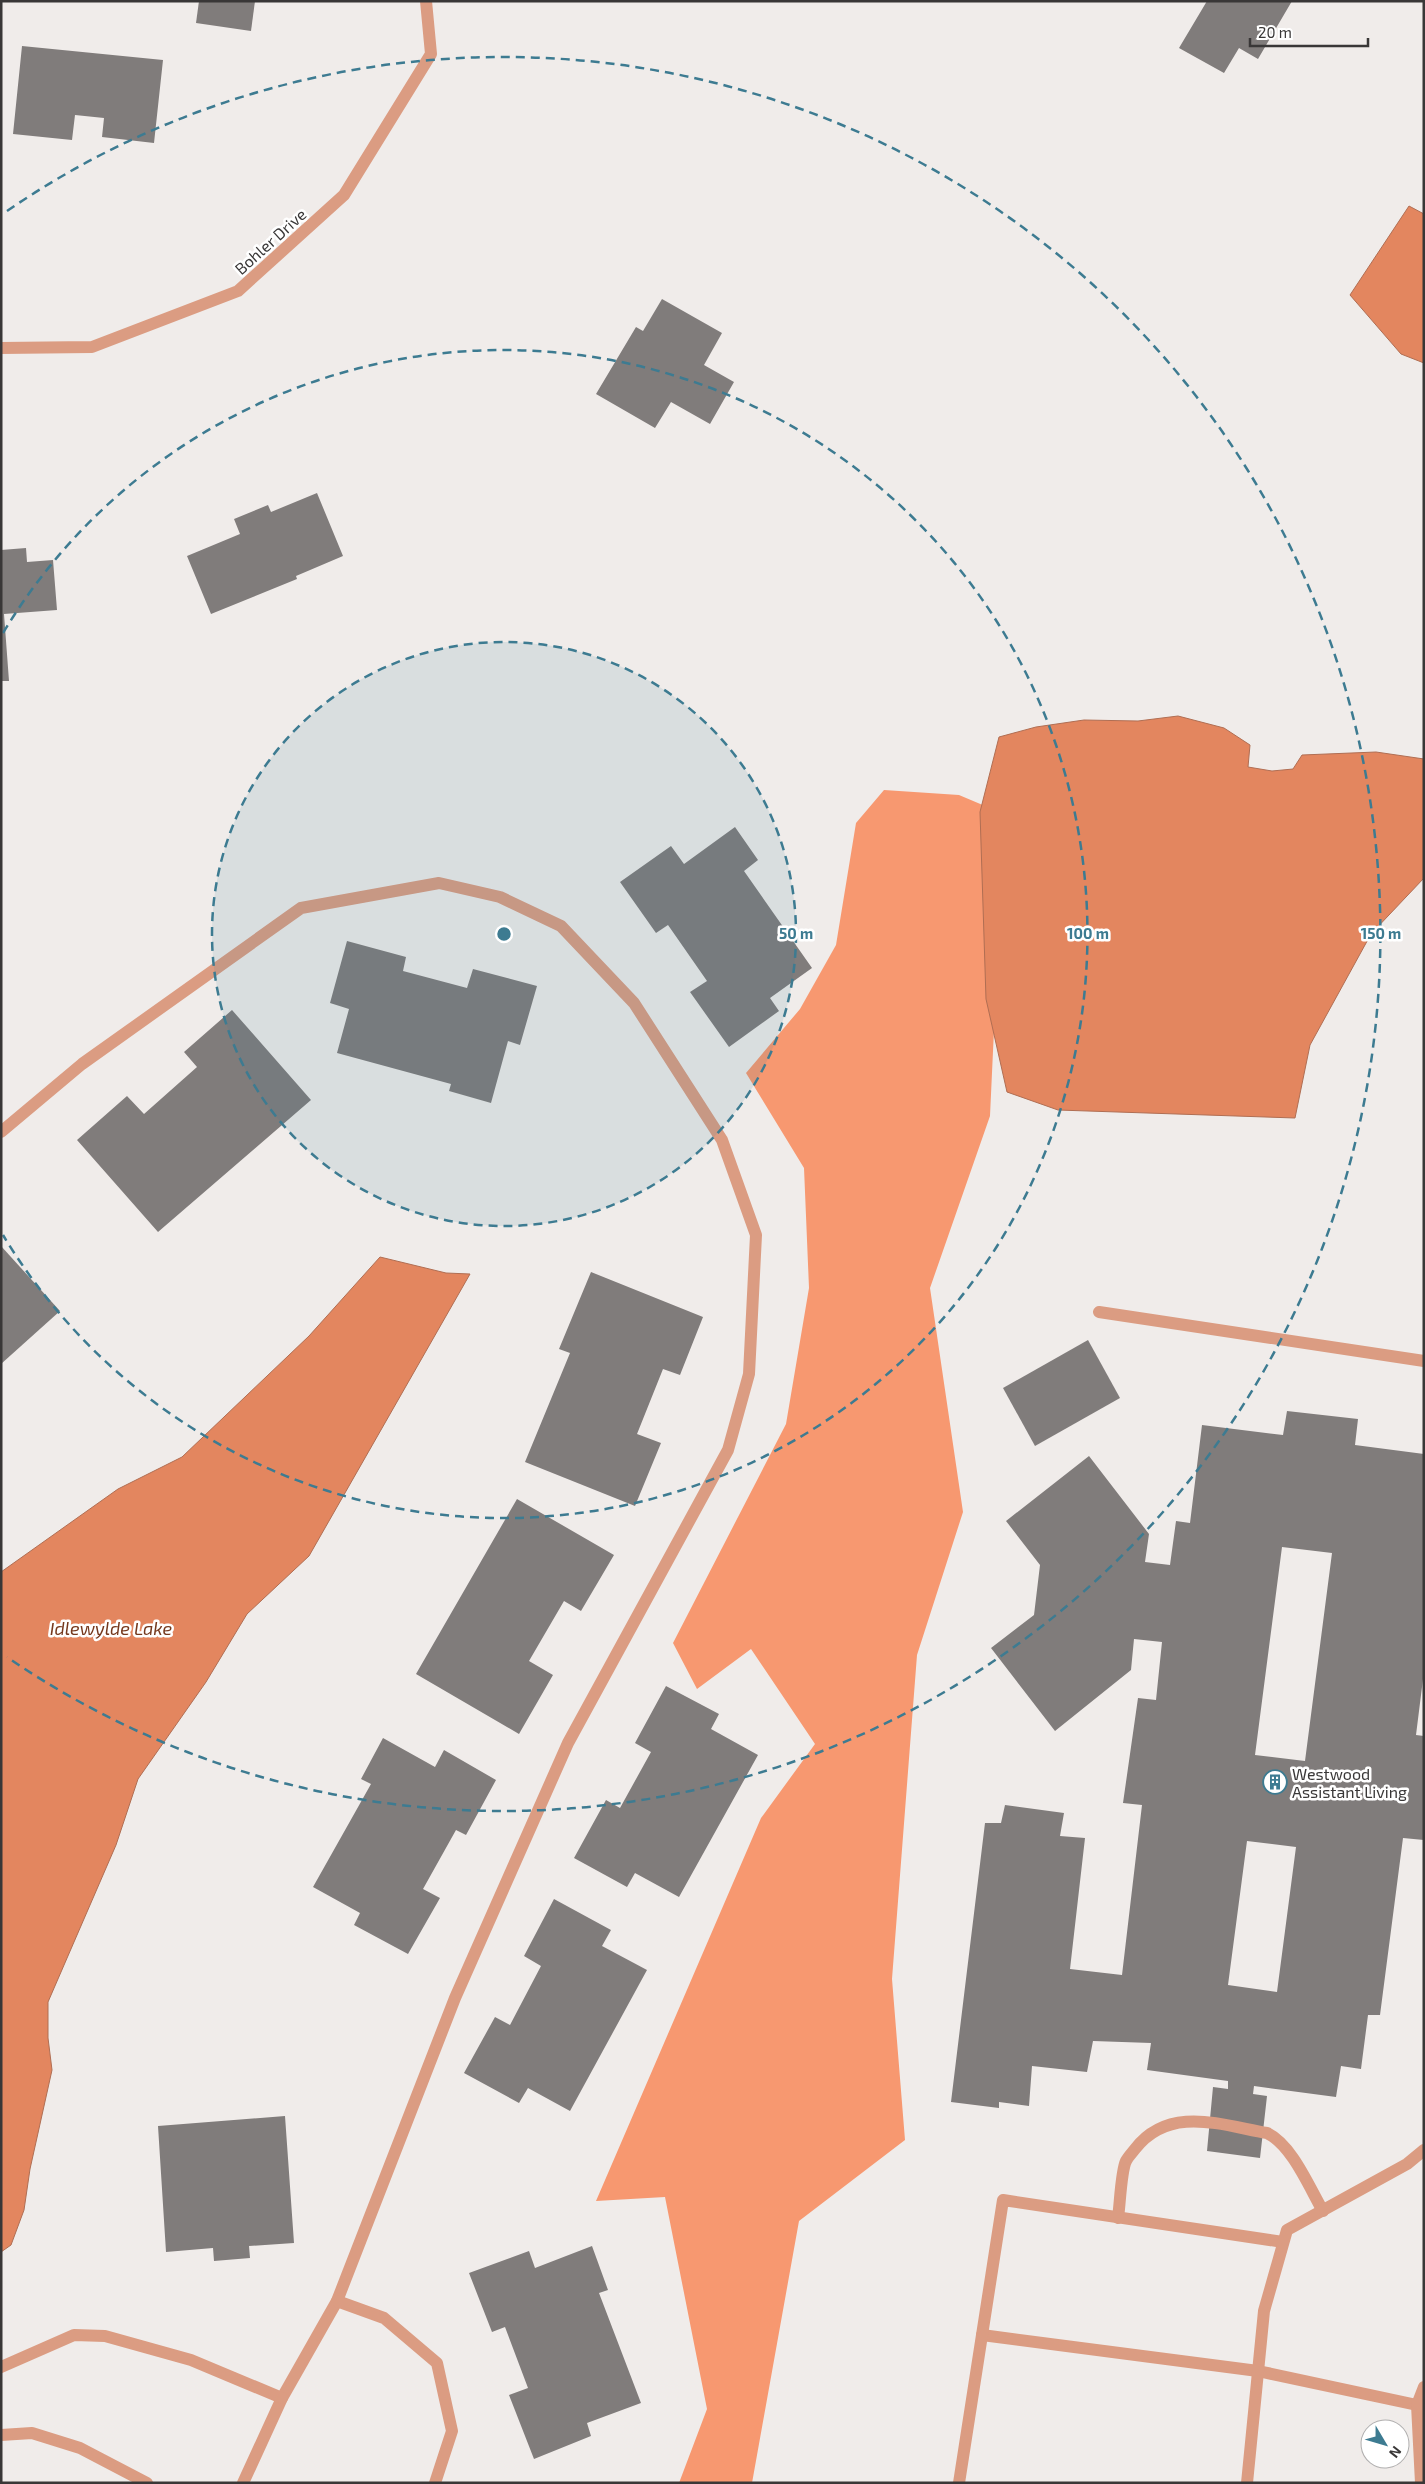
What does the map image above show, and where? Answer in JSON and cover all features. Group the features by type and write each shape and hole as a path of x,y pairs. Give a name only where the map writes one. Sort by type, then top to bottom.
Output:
{"street":[{"name":"Bohler Drive","path":"1,348 92,347 238,291 344,195 431,54 426,1"},
{"path":"1,1132 82,1064 301,908 439,883 500,897 561,926 634,1004 722,1140 756,1235 749,1374 728,1450 568,1743 455,1998 337,2301 282,2398 243,2483"},
{"path":"1099,1312 1424,1361"},
{"path":"1118,2218 1125,2162 1143,2139 1157,2128 1178,2122 1200,2122 1267,2133 1278,2138 1291,2156 1323,2211"},
{"path":"1248,2483 1264,2310 1287,2230 1407,2164 1424,2150"},
{"path":"959,2483 1003,2200 1283,2242"},
{"path":"337,2301 384,2318 437,2363 452,2431 435,2483"},
{"path":"1,2367 74,2335 105,2336 191,2360 282,2398"},
{"path":"982,2335 1258,2371 1417,2405"},
{"path":"1421,2483 1417,2405 1424,2387"},
{"path":"1,2436 32,2433 80,2448 147,2483"}],"shaded area":[{"path":"884,790 959,795 1004,814 990,1116 930,1288 963,1512 917,1655 892,1979 905,2140 799,2221 752,2483 679,2483 707,2409 665,2197 596,2201 761,1818 815,1744 751,1649 697,1689 673,1643 786,1424 809,1288 804,1168 746,1073 800,1009 836,945 856,823"}],"water":[{"path":"1409,206 1424,214 1424,363 1401,354 1350,295"},
{"path":"1178,716 1224,728 1250,745 1248,767 1272,771 1293,769 1302,755 1376,752 1424,759 1424,878 1371,934 1310,1045 1295,1118 1058,1110 1007,1092 986,999 980,812 999,737 1036,727 1084,720 1138,721"},
{"name":"Idlewylde Lake","path":"380,1257 446,1273 470,1274 309,1556 247,1614 206,1682 138,1779 116,1845 48,2002 48,2038 52,2070 30,2169 24,2210 11,2245 1,2252 1,1572 118,1489 182,1457 309,1336"}],"building":[{"path":"199,1 255,1 251,31 196,23"},
{"path":"1207,1 1292,1 1258,59 1239,48 1224,73 1179,48"},
{"path":"22,46 163,60 154,143 102,137 104,118 75,115 72,140 13,134"},
{"path":"662,299 722,333 704,365 734,382 710,424 671,402 655,428 596,394 636,327 643,331"},
{"path":"317,493 343,556 296,576 297,579 211,614 187,556 240,534 234,519 268,505 271,512"},
{"path":"26,548 27,562 53,560 57,610 4,614 9,681 1,681 1,550"},
{"path":"735,827 758,860 744,871 812,968 770,998 779,1011 729,1047 690,992 707,981 668,925 656,933 620,882 671,846 684,864"},
{"path":"347,941 406,957 403,971 467,988 473,969 537,986 520,1045 508,1041 491,1103 449,1091 451,1084 337,1053 349,1009 330,1003"},
{"path":"232,1010 311,1100 158,1232 77,1140 127,1096 144,1114 197,1067 184,1052"},
{"path":"1,1246 60,1311 1,1364"},
{"path":"591,1272 703,1317 680,1375 663,1369 637,1434 661,1443 635,1506 525,1462 570,1353 559,1349"},
{"path":"1088,1340 1120,1398 1035,1446 1003,1388"},
{"name":"Westwood Assistant Living","path":"1287,1411 1358,1419 1355,1445 1424,1454 1424,1671 1416,1735 1424,1736 1424,1840 1403,1838 1380,2015 1368,2015 1361,2069 1341,2066 1336,2097 1254,2086 1253,2094 1267,2096 1260,2158 1207,2151 1213,2087 1228,2089 1228,2081 1147,2070 1151,2043 1093,2041 1087,2072 1032,2066 1029,2106 999,2102 999,2108 951,2102 985,1823 1001,1823 1005,1805 1064,1813 1060,1836 1085,1838 1070,1969 1122,1975 1142,1805 1123,1803 1138,1698 1156,1700 1162,1642 1134,1639 1131,1670 1055,1731 991,1648 1034,1615 1040,1565 1006,1521 1089,1456 1149,1534 1145,1562 1170,1565 1176,1521 1190,1523 1202,1425 1283,1435","holes":["1282,1547 1332,1553 1305,1761 1255,1755","1247,1841 1296,1847 1277,1992 1228,1985"]},
{"path":"517,1499 614,1555 581,1611 564,1601 529,1661 553,1675 519,1734 416,1674"},
{"path":"666,1686 719,1714 711,1729 758,1755 679,1897 635,1873 627,1887 574,1858 606,1800 620,1808 651,1752 635,1743"},
{"path":"383,1738 435,1767 444,1750 496,1780 466,1835 456,1830 423,1889 440,1898 408,1954 354,1925 360,1913 313,1887 371,1784 361,1779"},
{"path":"554,1899 611,1930 602,1946 647,1970 570,2111 528,2088 519,2103 464,2073 495,2017 510,2025 541,1966 524,1956"},
{"path":"285,2116 294,2243 249,2246 250,2258 214,2261 213,2248 166,2252 158,2126"},
{"path":"592,2246 608,2290 599,2293 641,2403 587,2423 591,2436 534,2459 509,2395 528,2388 505,2327 492,2332 469,2273 529,2251 535,2268"}],"place":[{"name":"Westwood Assistant Living","path":"1275,1782"}]}
